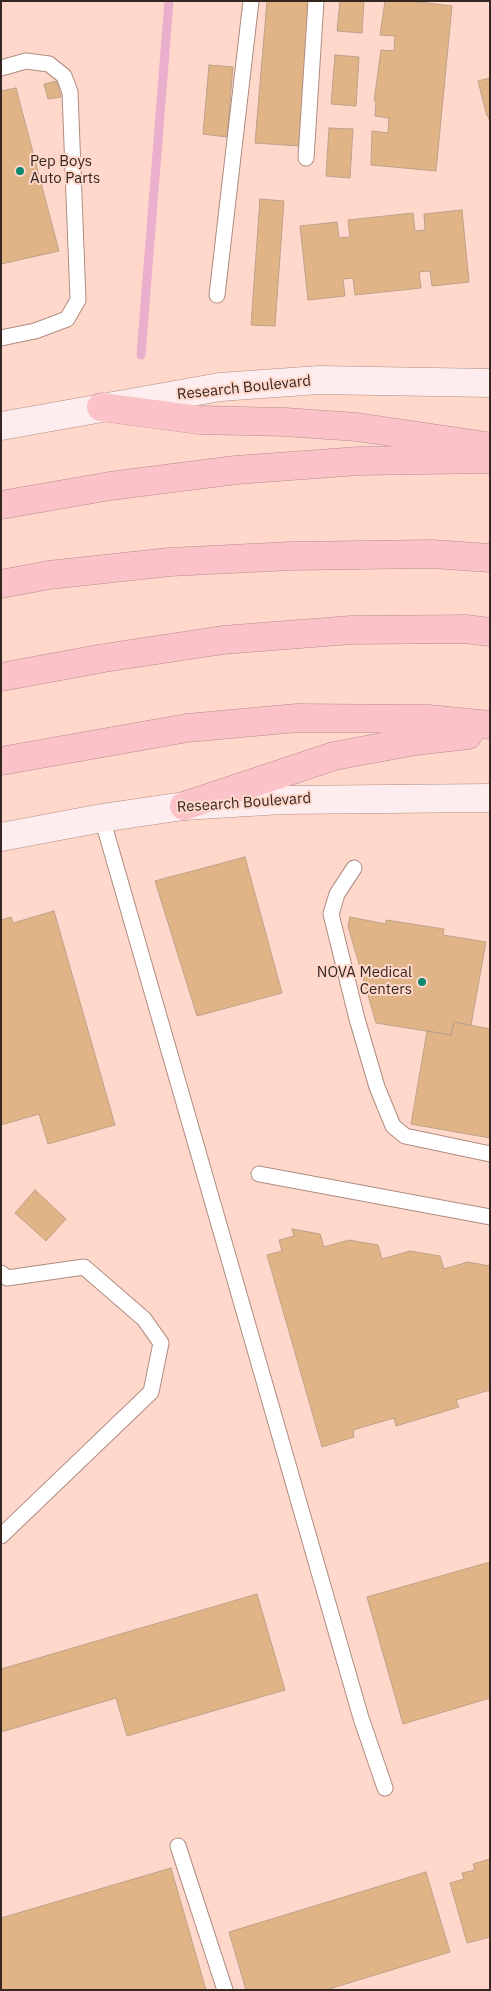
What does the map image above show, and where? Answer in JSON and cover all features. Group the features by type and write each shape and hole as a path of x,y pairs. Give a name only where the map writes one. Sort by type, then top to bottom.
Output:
{"highway":[{"path":"100,407 200,420 285,422 357,427 490,447"},
{"path":"1,505 110,486 236,470 359,461 490,459"},
{"path":"1,584 59,574 170,562 244,558 432,554 490,558"},
{"path":"1,677 104,658 223,640 351,630 466,629 490,632"},
{"path":"1,761 82,745 187,728 297,718 429,720 490,725"},
{"path":"184,806 334,756 415,741 490,733"}],"main road":[{"name":"Research Boulevard","path":"1,426 100,407 220,388 319,380 490,383"},
{"name":"Research Boulevard","path":"1,837 102,818 184,806 282,800 490,798"}],"lane":[{"path":"217,295 252,1"},
{"path":"306,158 316,1"},
{"path":"1,68 26,61 49,64 64,76 70,92 78,300 66,318 34,331 1,338"},
{"path":"102,818 361,1718 385,1788"},
{"path":"354,868 337,894 331,914 357,1019 377,1087 393,1126 405,1136 490,1154"},
{"path":"259,1174 490,1217"},
{"path":"1,1273 7,1278 84,1267 144,1319 161,1343 151,1392 1,1536"},
{"path":"178,1846 225,1990"}],"building":[{"path":"267,1 311,1 299,146 255,143"},
{"path":"340,1 364,1 362,33 337,31"},
{"path":"385,1 411,1 452,6 436,171 371,165 372,131 388,133 389,118 375,116 376,101 374,101 381,50 394,51 395,36 380,35"},
{"path":"335,55 359,57 356,106 331,104"},
{"path":"209,65 233,67 227,137 203,134"},
{"path":"490,78 490,122 478,81"},
{"path":"57,81 61,97 48,99 44,84"},
{"name":"Pep Boys Auto Parts","path":"16,88 59,251 1,264 1,91"},
{"path":"329,128 353,129 350,178 326,176"},
{"path":"260,199 284,201 275,326 251,325"},
{"path":"462,210 469,282 432,286 430,271 419,272 421,288 355,295 353,278 343,279 345,296 308,300 300,226 337,222 339,238 350,237 348,220 413,213 415,231 425,230 424,214"},
{"path":"245,857 282,993 197,1016 155,881"},
{"path":"54,911 115,1125 48,1144 39,1114 1,1125 1,920 11,917 13,923"},
{"name":"NOVA Medical Centers","path":"350,917 386,924 386,920 444,929 443,935 486,942 471,1025 454,1022 451,1035 376,1023 348,926"},
{"path":"454,1022 490,1029 490,1138 411,1124 427,1031 451,1035"},
{"path":"35,1190 66,1219 46,1241 15,1213"},
{"path":"292,1229 320,1234 324,1247 349,1240 378,1245 382,1259 410,1251 440,1256 444,1269 468,1262 490,1266 490,1390 456,1400 459,1407 396,1426 394,1418 353,1430 354,1437 322,1447 267,1255 282,1251 279,1240 294,1236"},
{"path":"490,1562 490,1698 403,1724 367,1597"},
{"path":"257,1594 285,1690 127,1736 116,1698 1,1732 1,1669"},
{"path":"490,1859 490,1937 467,1943 450,1883 464,1879 462,1873 475,1870 473,1864"},
{"path":"171,1868 206,1990 1,1990 1,1918"},
{"path":"426,1872 450,1952 326,1990 246,1990 229,1932"}],"waterway":[{"path":"141,355 169,1"}],"place":[{"name":"Pep Boys Auto Parts","path":"20,171"},
{"name":"NOVA Medical Centers","path":"422,982"}]}
